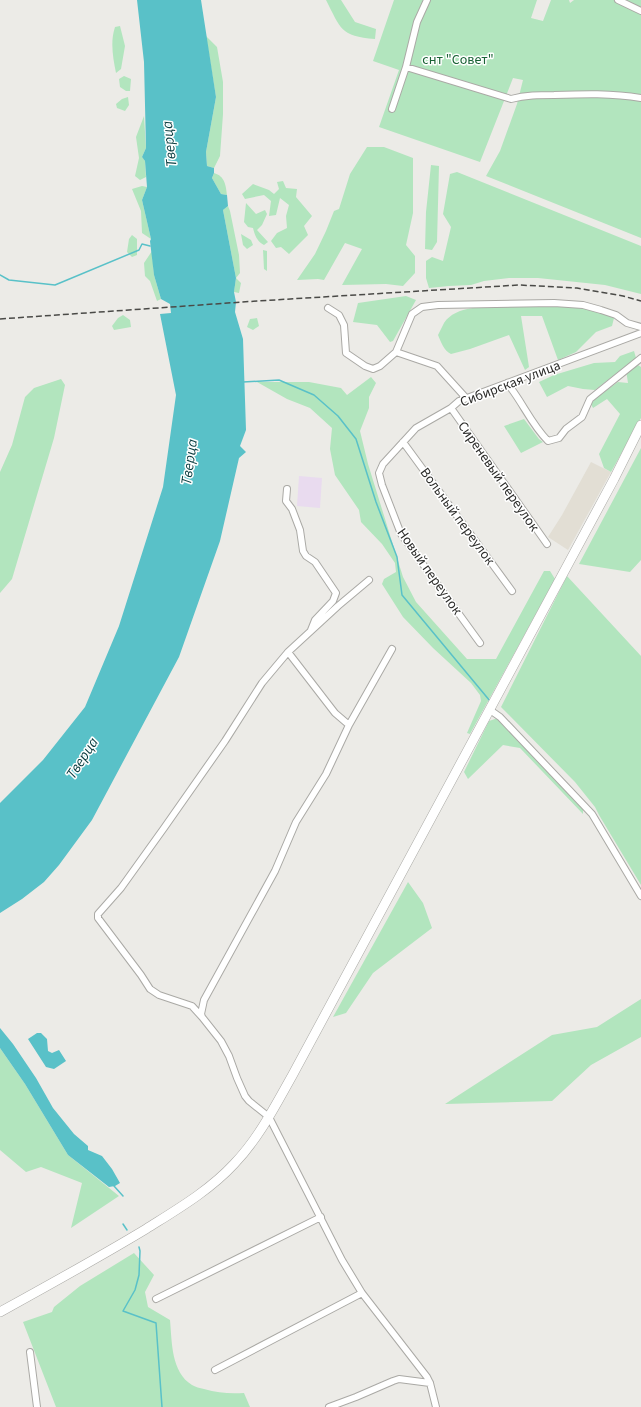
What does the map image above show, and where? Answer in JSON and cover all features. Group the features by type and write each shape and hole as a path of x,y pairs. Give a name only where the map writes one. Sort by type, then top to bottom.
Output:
{"main road":[{"path":"0,1312 99,1257 174,1211 205,1190 226,1172 241,1157 254,1140 269,1117 490,710 614,479 641,425"}],"street":[{"path":"392,109 406,66 416,22 427,0"},
{"path":"618,0 641,11"},
{"path":"406,66 511,99 523,95 578,94 622,95 641,98"},
{"path":"328,308 339,315 344,325 346,353 365,366 373,369 380,366 396,352 412,314 422,307 438,305 554,303 583,305 616,315 627,323 641,327"},
{"name":"Сибирская улица","path":"380,473 382,464 416,428 451,408 454,404 466,398 641,333"},
{"path":"396,352 437,366 466,398"},
{"path":"506,383 514,392 538,431 548,441 559,438 566,429 582,417 590,399 641,358"},
{"name":"Сиреневый переулок","path":"451,408 547,544"},
{"name":"Вольный переулок","path":"403,442 512,591"},
{"name":"Новый переулок","path":"380,473 382,485 401,534 480,643"},
{"path":"287,489 286,501 292,509 300,530 303,551 306,556 315,562 336,593 333,601 315,620 310,632"},
{"path":"369,580 288,652 262,683 225,741 121,888 98,914 98,918 100,923 142,975 150,989 159,995 192,1006 221,1041 229,1056 245,1096 269,1117 342,1260 362,1293 420,1366 430,1383 436,1407"},
{"path":"202,1017 204,1000 275,871 296,822 326,774 349,725 392,649"},
{"path":"288,652 335,712 349,725"},
{"path":"490,710 505,722 592,814 641,896"},
{"path":"156,1299 321,1217"},
{"path":"214,1370 362,1293"},
{"path":"30,1352 37,1407"},
{"path":"329,1407 356,1398 399,1379 430,1383"}],"shaded area":[{"path":"591,462 611,472 568,550 548,537 562,515"},
{"path":"299,476 322,478 320,508 297,506"}],"green space":[{"path":"326,0 341,0 355,22 376,29 375,39 363,38 348,33 335,18"},
{"name":"снт \"Совет\"","path":"394,0 537,0 531,18 543,21 551,0 569,0 570,3 574,0 641,0 641,238 486,176 500,151 517,104 523,80 513,78 480,162 379,127 399,70 373,61"},
{"path":"120,26 125,46 121,69 116,73 112,44 115,27"},
{"path":"206,36 217,47 223,82 223,114 220,156 214,168 207,166 206,152 216,97"},
{"path":"124,76 131,79 130,91 126,91 120,87 119,79"},
{"path":"128,97 129,105 125,111 117,108 116,104 122,99"},
{"path":"144,116 146,148 142,157 145,161 146,177 140,180 135,176 139,158 136,137"},
{"path":"367,147 384,147 413,158 413,213 406,245 415,256 415,273 403,286 386,284 342,285 362,249 345,243 324,280 297,280 315,254 334,211 339,209 350,174"},
{"path":"431,165 439,166 437,242 432,250 425,249 426,212"},
{"path":"457,172 641,246 641,294 605,285 538,278 509,278 484,281 471,285 429,288 426,278 426,261 432,257 443,261 451,227 443,214 450,174"},
{"path":"214,173 221,176 223,179 227,195 221,194 212,178"},
{"path":"283,181 286,188 297,189 296,197 312,216 304,226 308,235 289,254 281,247 276,248 271,241 277,233 287,228 286,216 289,205 280,198 276,215 269,216 271,201 264,195 245,199 242,194 253,184 269,190 274,194 279,189 277,182"},
{"path":"142,186 147,187 142,200 151,239 142,233 141,211 132,189"},
{"path":"246,203 256,214 265,210 267,214 262,225 257,230 268,242 264,245 257,238 253,228 248,227 244,222"},
{"path":"228,206 239,255 240,273 236,278 223,210"},
{"path":"241,234 251,240 253,245 247,249 243,245"},
{"path":"132,235 137,239 137,255 132,257 127,252 129,239"},
{"path":"263,250 267,251 267,271 264,269"},
{"path":"152,251 154,275 161,299 157,301 150,281 145,276 144,263"},
{"path":"236,278 241,283 239,293 234,292"},
{"path":"406,296 416,300 393,341 390,342 377,325 353,322 358,303"},
{"path":"504,306 561,306 594,310 614,318 612,326 596,332 576,352 558,360 542,316 521,316 529,367 525,370 509,335 451,354 445,349 438,335 449,317 471,308"},
{"path":"123,315 130,320 131,327 114,330 112,326 118,318"},
{"path":"257,318 259,326 253,330 247,327 250,319"},
{"path":"634,351 636,358 595,390 568,386 547,397 539,382 554,375 594,363 615,362 620,356"},
{"path":"638,365 641,367 641,418 611,472 604,468 599,454 620,414 607,399 593,408 590,402 618,382 628,383 626,370"},
{"path":"371,377 376,383 369,397 369,408 360,431 368,464 403,577 416,602 467,659 496,659 544,571 550,571 555,579 470,734 467,733 481,701 480,695 471,683 433,648 403,617 382,584 384,579 396,572 395,563 382,544 361,522 359,510 335,475 330,449 332,428 310,408 287,399 257,382 309,382 341,388 347,395"},
{"path":"61,379 65,385 54,438 12,579 0,593 0,472 12,445 25,397 34,388"},
{"path":"524,419 543,442 521,453 504,426"},
{"path":"641,448 641,560 630,572 579,564"},
{"path":"567,576 641,656 641,885 595,807 575,782 501,707"},
{"path":"498,718 583,807 583,814 520,748 503,745 468,779 464,772 489,721"},
{"path":"408,882 423,903 432,928 373,973 346,1013 333,1017"},
{"path":"641,999 641,1037 591,1065 552,1101 445,1104 552,1035 597,1027"},
{"path":"0,1048 25,1084 68,1155 119,1196 71,1228 82,1183 41,1167 26,1172 0,1150"},
{"path":"134,1253 154,1275 145,1292 148,1307 170,1320 172,1347 176,1365 185,1379 193,1386 209,1390 224,1393 244,1393 250,1407 56,1407 23,1322 52,1312 54,1307 80,1286"}],"water":[{"name":"Тверца","path":"137,0 201,0 216,97 206,152 207,166 214,168 212,178 221,194 227,195 228,206 223,210 236,278 234,292 236,302 235,312 243,339 246,430 240,446 246,452 239,458 220,541 179,657 92,820 59,865 44,882 22,899 0,913 0,803 43,760 85,707 119,626 163,487 176,395 160,314 171,313 170,304 161,299 154,275 151,239 142,200 147,187 145,161 142,157 146,148 144,62"},
{"path":"0,1028 13,1044 36,1078 53,1108 74,1134 88,1146 88,1150 102,1156 120,1183 109,1187 68,1155 25,1084 0,1048"},
{"path":"37,1033 41,1033 47,1039 48,1051 52,1053 59,1050 66,1061 54,1069 46,1067 28,1039"}],"waterway":[{"path":"0,275 9,280 55,285 139,250 142,244 150,246"},
{"path":"243,382 279,380 314,395 338,416 356,439 376,502 397,557 402,595 490,701"},
{"path":"114,1186 123,1196"},
{"path":"123,1224 127,1230"},
{"path":"139,1247 139,1275 135,1290 123,1311 156,1323 162,1407"}],"railway":[{"path":"0,319 519,285 577,288 623,296 641,301"}]}
